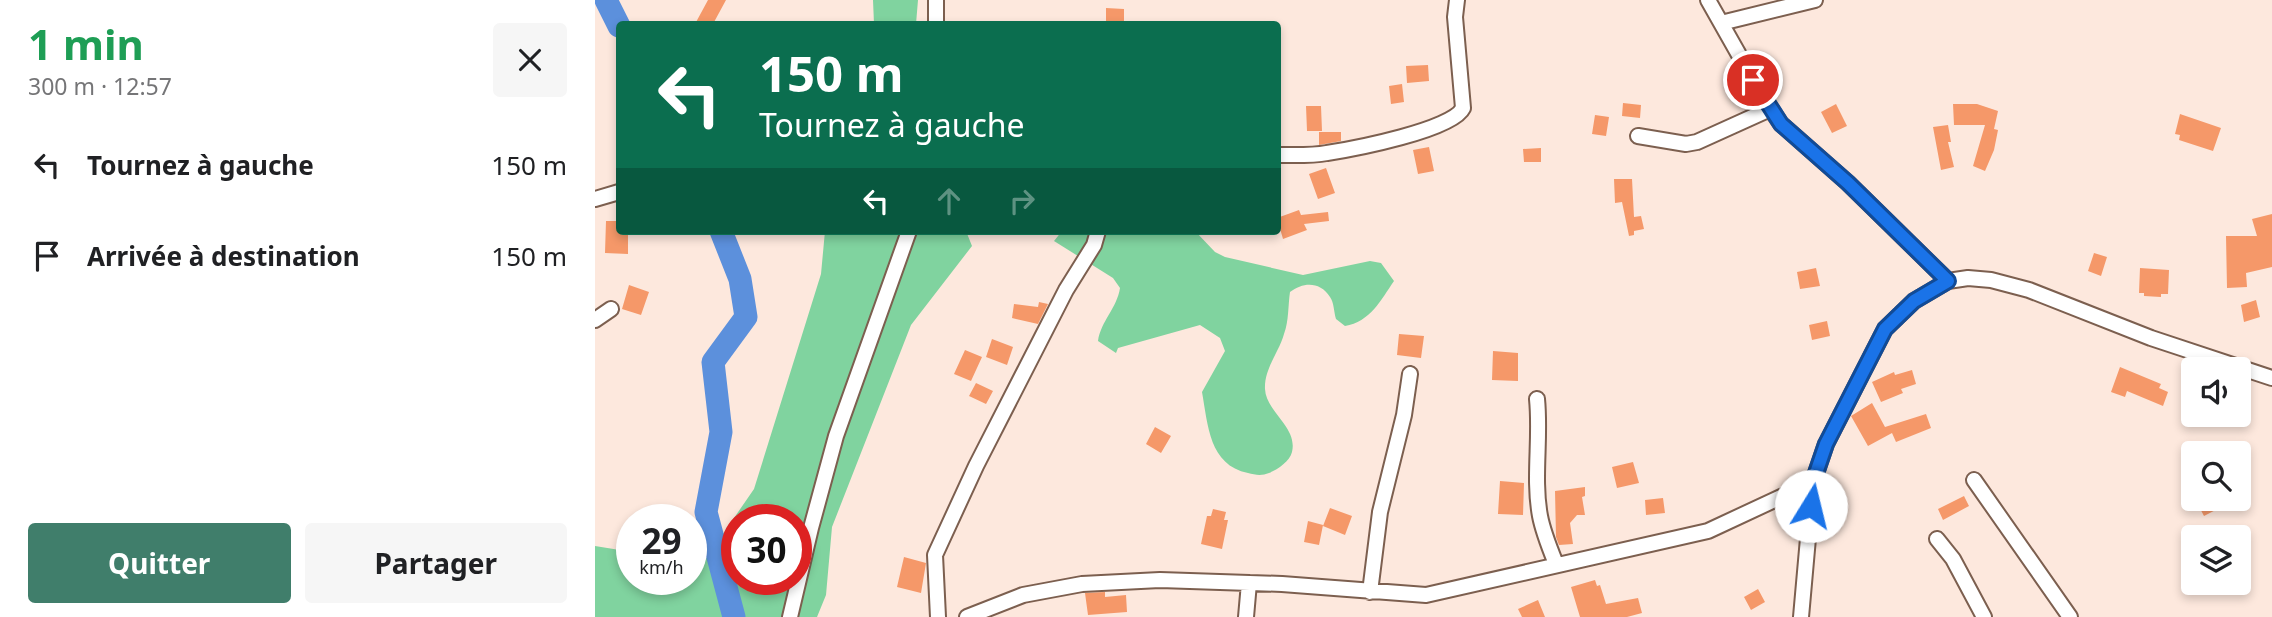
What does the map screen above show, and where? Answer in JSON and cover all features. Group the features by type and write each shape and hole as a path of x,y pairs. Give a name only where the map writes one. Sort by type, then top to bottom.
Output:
{"street":[{"path":"936,0 936,21"},
{"path":"1281,155 1326,153 1418,133 1457,117 1463,108 1455,18 1457,0"},
{"path":"1708,0 1781,124 1848,183 1948,281"},
{"path":"1721,23 1815,0"},
{"path":"1639,136 1686,144 1697,142 1770,109"},
{"path":"595,199 616,193"},
{"path":"790,617 836,436 908,235"},
{"path":"938,617 935,555 976,466 1066,290 1094,245 1097,235"},
{"path":"1801,617 1813,482 1826,444 1885,329 1914,301 1948,281 1968,278 1991,280 2029,290 2151,338 2272,378"},
{"path":"595,320 611,309"},
{"path":"1370,592 1380,512 1404,415 1410,374"},
{"path":"1537,399 1540,429 1537,481 1540,517 1556,564"},
{"path":"1974,480 2070,617"},
{"path":"967,617 1023,595 1082,584 1160,580 1426,595 1708,531 1813,482"},
{"path":"1937,539 1953,559 1984,617"},
{"path":"1246,617 1249,583"}],"green space":[{"path":"873,0 918,0 916,21 874,21"},
{"path":"825,235 968,235 972,246 911,325 832,527 826,595 817,617 595,617 595,546 616,549 616,595 707,595 707,557 721,537 721,595 812,595 812,504 744,504 754,489 821,274"},
{"path":"1059,235 1199,235 1215,252 1225,257 1303,275 1370,261 1381,263 1394,281 1368,315 1345,326 1336,319 1331,299 1321,288 1306,285 1290,292 1286,329 1269,368 1265,389 1270,405 1290,435 1292,452 1286,462 1276,470 1256,475 1235,469 1225,462 1218,453 1209,430 1202,392 1225,351 1220,338 1200,325 1118,348 1116,353 1098,341 1120,288 1113,278 1054,241"}],"building":[{"path":"708,0 726,0 715,21 697,21"},
{"path":"1106,8 1124,9 1124,21 1106,21"},
{"path":"1428,65 1429,81 1407,83 1406,66"},
{"path":"1402,84 1404,102 1391,104 1389,86"},
{"path":"1623,103 1641,105 1640,118 1622,116"},
{"path":"1836,104 1847,126 1832,133 1821,112"},
{"path":"1953,104 1977,104 1998,111 1994,129 1998,130 1994,150 1985,171 1973,166 1985,125 1954,125"},
{"path":"1306,106 1321,106 1322,131 1307,131"},
{"path":"2180,114 2221,128 2213,151 2179,140 2180,135 2175,134"},
{"path":"1595,115 1609,117 1606,136 1592,134"},
{"path":"1948,125 1951,142 1948,142 1954,167 1941,170 1933,127"},
{"path":"1319,132 1341,132 1341,141 1319,145"},
{"path":"1429,147 1434,171 1418,174 1413,150"},
{"path":"1541,148 1541,162 1524,162 1523,149"},
{"path":"1326,168 1335,193 1318,199 1309,174"},
{"path":"1614,179 1632,179 1634,217 1641,216 1644,229 1634,231 1634,235 1629,236 1622,202 1615,203"},
{"path":"1299,210 1301,215 1328,212 1329,221 1304,224 1307,230 1283,239 1281,217"},
{"path":"2272,214 2272,267 2246,273 2247,287 2227,288 2226,236 2257,236 2252,219"},
{"path":"606,221 616,221 616,235 628,235 628,254 605,253"},
{"path":"2094,253 2107,257 2101,276 2088,271"},
{"path":"1816,268 1820,286 1800,289 1797,272"},
{"path":"2140,268 2169,270 2168,294 2161,294 2161,297 2139,293"},
{"path":"629,285 649,292 641,315 622,309"},
{"path":"2256,300 2260,317 2244,322 2241,305"},
{"path":"1039,302 1048,304 1038,324 1012,318 1014,304 1038,307"},
{"path":"1827,321 1830,336 1812,340 1809,325"},
{"path":"1399,334 1424,336 1421,358 1397,355"},
{"path":"992,339 1013,347 1007,365 986,357"},
{"path":"965,350 982,357 971,381 954,374"},
{"path":"1493,351 1518,353 1518,381 1492,380"},
{"path":"2120,367 2161,384 2159,388 2168,392 2163,406 2127,391 2125,397 2111,392"},
{"path":"1912,370 1916,384 1901,389 1903,393 1881,402 1872,382 1894,372 1895,375"},
{"path":"976,383 993,391 986,404 969,396"},
{"path":"1872,403 1885,427 1926,414 1931,428 1896,442 1892,433 1868,446 1851,416"},
{"path":"1155,427 1171,436 1161,453 1146,444"},
{"path":"1633,462 1639,483 1617,488 1612,467"},
{"path":"1500,481 1524,483 1523,515 1498,514"},
{"path":"1585,487 1585,496 1582,497 1585,515 1577,515 1570,523 1573,544 1559,545 1556,537 1555,491"},
{"path":"1964,496 1969,506 1943,520 1938,509"},
{"path":"1663,498 1665,513 1646,515 1645,500"},
{"path":"1330,508 1352,516 1345,535 1323,526"},
{"path":"1213,509 1226,512 1224,520 1228,520 1222,549 1201,544 1207,516 1211,516"},
{"path":"2201,511 2214,511 2204,516"},
{"path":"1308,521 1323,525 1319,545 1304,542"},
{"path":"904,557 926,563 921,593 897,587"},
{"path":"1595,580 1597,586 1600,585 1606,604 1638,598 1642,613 1627,617 1580,617 1571,587"},
{"path":"1758,589 1765,602 1751,610 1744,597"},
{"path":"1105,592 1105,597 1126,595 1127,612 1088,615 1085,593"},
{"path":"1538,600 1545,617 1522,617 1518,609"}],"waterway":[{"path":"606,0 616,21"},
{"path":"723,235 740,279 746,317 713,362 721,432 706,512 734,617"}],"route":[{"path":"1753,80 1781,124 1848,183 1948,281 1914,301 1885,329 1826,444 1813,482 1811,506"}]}
